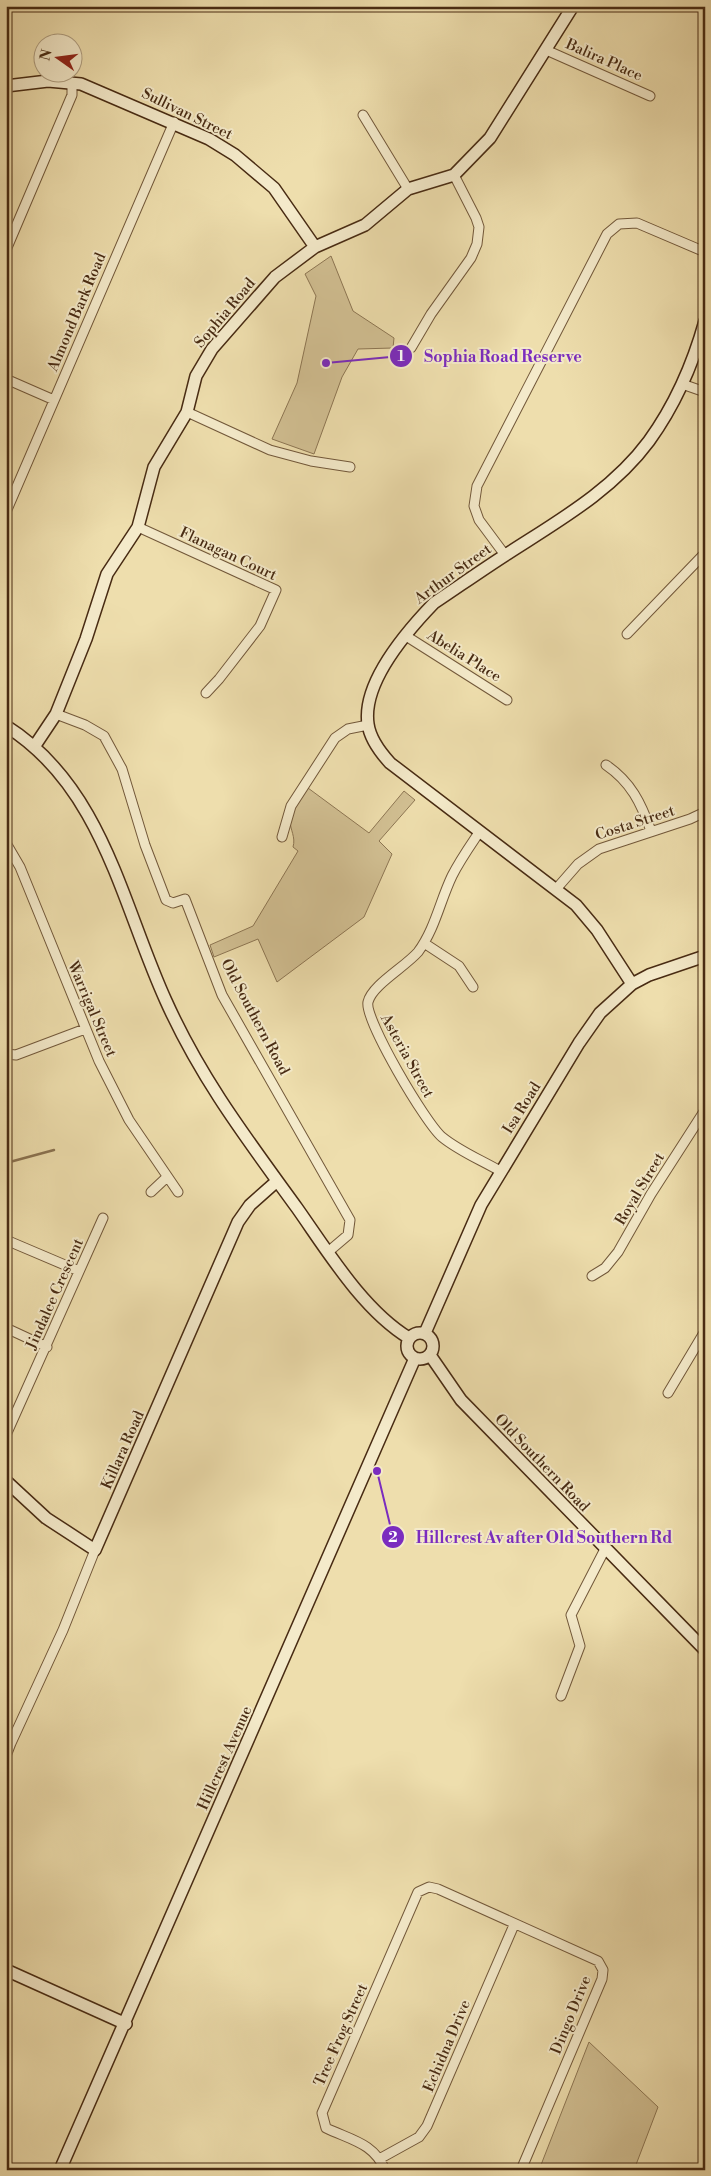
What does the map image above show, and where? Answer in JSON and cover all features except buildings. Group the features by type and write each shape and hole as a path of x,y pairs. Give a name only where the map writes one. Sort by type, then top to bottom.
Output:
{"street":[{"name":"Sophia Road","path":"34,747 56,714 86,639 107,574 138,527 154,468 187,412 196,376 212,349 275,278 314,247 365,225 408,189 454,175 490,138 573,6"},
{"name":"Balira Place","path":"546,50 650,96"},
{"name":"Sullivan Street","path":"6,86 48,81 72,83 92,88 174,122 209,139 235,155 254,170 283,201 314,247"},
{"path":"6,250 72,96 72,83"},
{"path":"364,115 408,189"},
{"name":"Almond Bark Road","path":"6,512 174,122"},
{"path":"411,348 430,314 471,258 477,244 479,227 454,175"},
{"path":"505,555 479,520 474,506 477,486 607,234 619,224 637,223 705,252"},
{"name":"Arthur Street","path":"632,984 587,916 557,888 390,763 374,741 368,725 368,706 371,690 412,626 434,603 570,514 621,473 648,443 669,411 682,384 705,321"},
{"path":"6,379 54,400"},
{"path":"682,384 705,392"},
{"path":"187,412 270,450 311,461 350,466"},
{"name":"Flanagan Court","path":"138,527 276,590 260,626 206,693"},
{"path":"627,634 705,553"},
{"name":"Abelia Place","path":"406,636 507,700"},
{"name":"Old Southern Road","path":"56,714 85,725 104,736 122,769 145,845 166,900 173,903 185,900 222,995 350,1220 348,1235 328,1252"},
{"path":"282,837 291,806 335,738 348,729 368,725"},
{"path":"6,726 34,747 71,787 88,813 109,856 166,1001 190,1050 219,1101 328,1252 384,1320 409,1338"},
{"path":"606,765 620,774 636,794 651,831"},
{"name":"Costa Street","path":"557,888 592,852 690,819 705,812"},
{"name":"Asteria Street","path":"480,831 452,876 424,943 410,962 371,995 367,1007 368,1014 432,1127 455,1146 500,1171"},
{"name":"Warrigal Street","path":"6,843 20,867 85,1029 129,1120 178,1192"},
{"path":"424,943 459,966 473,987"},
{"name":"Isa Road","path":"426,1333 473,1222 500,1171 600,1013 632,984 662,969 705,956"},
{"path":"6,1054 16,1055 85,1029"},
{"name":"Royal Street","path":"592,1276 604,1268 618,1252 651,1194 705,1110"},
{"path":"151,1192 167,1177"},
{"name":"Killara Road","path":"6,1756 8,1743 63,1630 95,1550 238,1222 250,1205 277,1181"},
{"name":"Jindalee Crescent","path":"6,1436 103,1218"},
{"path":"6,1240 79,1271"},
{"path":"6,1328 47,1347"},
{"path":"668,1393 705,1331"},
{"path":"416,1333 426,1333 434,1343 430,1355 423,1359 415,1358 408,1350 409,1338 416,1333"},
{"name":"Old Southern Road","path":"430,1355 461,1400 705,1650"},
{"name":"Hillcrest Avenue","path":"60,2170 126,2024 415,1358"},
{"path":"6,1481 46,1518 95,1550"},
{"path":"561,1696 580,1646 571,1615 605,1549"},
{"name":"Dingo Drive","path":"426,1888 438,1889 514,1925 598,1961 603,1970 602,1979 521,2170"},
{"name":"Tree Frog Street","path":"381,2158 373,2149 326,2128 322,2112 418,1892 426,1888"},
{"name":"Echidna Drive","path":"381,2158 419,2137 427,2126 514,1925"},
{"path":"6,1970 126,2024"},
{"path":"381,2158 385,2170"}],"shaded area":[{"path":"331,256 353,311 394,338 393,348 358,349 342,377 314,454 272,439 297,383 316,296 305,274"},
{"path":"308,788 369,833 404,791 415,800 379,841 392,854 364,917 277,982 258,939 214,957 210,945 253,926 298,851 293,847 294,840 290,820 295,807"},
{"path":"589,2042 658,2107 634,2170 539,2170"}],"waterway":[{"path":"6,1163 54,1150"}],"place":[{"name":"Sophia Road Reserve","path":"326,363"},
{"name":"Hillcrest Av after Old Southern Rd","path":"377,1471"}]}
